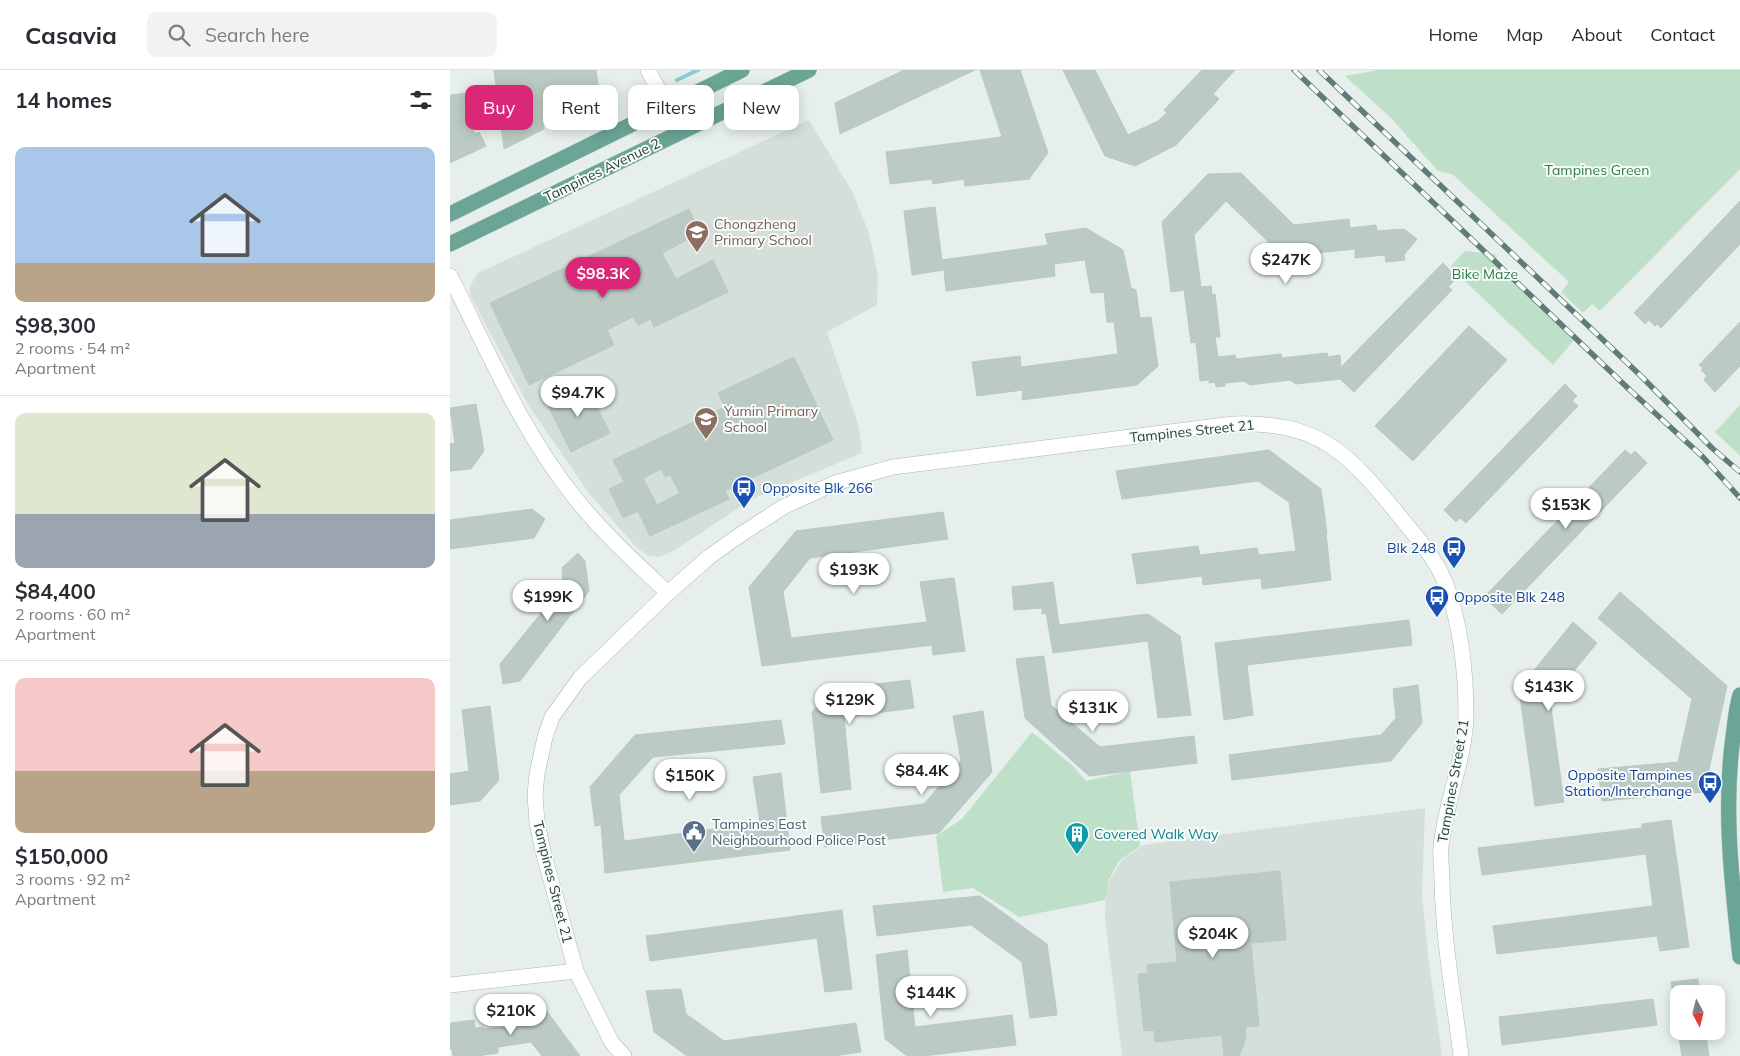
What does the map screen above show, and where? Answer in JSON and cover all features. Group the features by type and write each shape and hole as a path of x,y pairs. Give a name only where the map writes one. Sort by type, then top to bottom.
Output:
{"main road":[{"name":"Tampines Avenue 2","path":"712,85 742,70"},
{"name":"Tampines Avenue 2","path":"450,244 809,70"},
{"name":"Tampines Avenue 2","path":"450,214 628,126"},
{"path":"1740,695 1729,764 1728,811 1731,884 1740,950"}],"street":[{"path":"648,70 656,85"},
{"path":"450,276 519,411 559,477 614,542 668,593"},
{"name":"Tampines Street 21","path":"624,1056 612,1043 576,971 537,823 535,794 540,756 552,717 580,678 668,593 710,557 783,507 835,483 893,467 1233,424 1258,423 1296,429 1328,444 1340,452 1368,478 1417,538 1440,572 1453,604 1462,654 1466,719 1441,846 1443,915 1461,1056"},
{"path":"450,985 576,971"}],"shaded area":[{"path":"809,120 852,191 869,233 878,276 877,305 827,332 859,427 862,453 752,499 677,549 660,557 649,556 637,548 588,492 529,406 470,295 470,286 478,273 787,130 799,130 799,125"},
{"path":"1425,808 1422,895 1429,964 1442,1056 1122,1056 1105,919 1106,887 1121,861 1143,845"}],"green space":[{"name":"Tampines Green","path":"1379,70 1740,70 1740,169 1600,311 1592,304 1583,313 1561,292 1569,282 1452,174 1438,171 1391,118 1345,76"},
{"name":"Bike Maze","path":"1465,251 1494,254 1503,266 1574,340 1553,365 1450,267"},
{"path":"1740,405 1740,456 1715,432"},
{"path":"1032,732 1073,766 1086,781 1130,771 1140,846 1119,861 1108,881 1105,900 1019,917 973,888 943,892 936,836 962,819"}],"building":[{"path":"494,70 596,70 598,85 543,85 543,130 504,149 502,130 533,130 533,85 496,85"},
{"path":"904,70 975,70 840,134 835,103"},
{"path":"980,70 1020,70 1048,153 1029,179 965,186 964,179 933,184 932,179 890,184 886,152 1002,137"},
{"path":"1063,70 1095,70 1128,135 1158,121 1167,113 1164,110 1202,70 1235,70 1213,94 1219,99 1176,145 1135,166 1105,156"},
{"path":"465,93 465,111 463,111 465,115 465,130 473,130 475,134 479,132 486,146 450,163 450,95"},
{"path":"1241,173 1294,225 1349,219 1350,228 1376,225 1377,231 1404,229 1417,239 1404,255 1405,260 1386,262 1385,255 1355,258 1355,249 1307,254 1306,249 1279,252 1226,201 1194,235 1201,287 1211,286 1212,295 1215,294 1220,337 1215,337 1218,357 1235,355 1236,359 1281,354 1282,358 1327,353 1328,357 1340,355 1341,367 1443,263 1457,278 1448,287 1452,290 1354,392 1340,379 1296,384 1290,380 1250,385 1244,381 1225,383 1225,386 1216,387 1215,382 1209,383 1209,380 1200,381 1196,342 1191,343 1184,290 1171,292 1162,222 1208,174"},
{"path":"1740,201 1740,244 1661,328 1657,324 1655,326 1649,320 1645,324 1634,313"},
{"path":"935,207 942,260 1048,245 1045,234 1086,228 1123,250 1131,288 1136,290 1140,318 1151,317 1158,366 1137,385 1022,400 1023,390 977,396 972,362 1020,356 1021,367 1118,354 1114,322 1107,322 1104,292 1091,293 1085,260 1054,264 1055,276 946,291 944,270 912,275 904,211"},
{"path":"689,209 700,233 662,253 676,279 713,260 728,292 654,327 651,319 638,325 633,317 607,330 614,345 529,385 490,303"},
{"path":"1740,322 1740,366 1715,392 1704,380 1707,376 1699,365"},
{"path":"1469,326 1507,360 1413,461 1375,426"},
{"path":"794,357 833,440 725,491 729,499 650,536 638,511 623,518 609,489 624,482 613,460 725,407 718,393","holes":["661,469 665,477 670,475 680,493 657,505 643,478"]},
{"path":"1565,384 1577,396 1572,401 1578,406 1466,523 1460,518 1456,522 1444,510"},
{"path":"586,385 610,433 571,452 547,404"},
{"path":"476,404 484,451 471,469 450,471 450,444 455,443 450,408"},
{"path":"1269,450 1321,489 1331,580 1262,589 1261,578 1203,585 1202,576 1137,584 1132,554 1198,546 1200,555 1257,548 1259,555 1296,551 1289,502 1258,481 1122,499 1116,471"},
{"path":"1625,450 1631,455 1635,451 1647,463 1502,614 1490,603 1494,599 1488,593"},
{"path":"532,509 545,519 534,538 450,549 450,520"},
{"path":"943,512 948,539 810,558 783,592 791,638 927,622 920,582 954,578 965,651 933,655 932,645 762,666 749,587 796,531"},
{"path":"578,553 585,561 589,591 520,681 503,684 500,664 563,586 562,568"},
{"path":"1053,582 1059,625 1148,614 1180,636 1191,715 1158,718 1148,641 1053,653 1046,613 1042,614 1042,608 1014,610 1012,587"},
{"path":"1620,592 1727,686 1704,792 1602,801 1598,769 1678,762 1692,699 1598,618"},
{"path":"1409,620 1412,645 1247,665 1253,715 1224,720 1215,643"},
{"path":"1573,622 1597,643 1550,700 1564,802 1535,806 1519,689"},
{"path":"1044,656 1051,705 1100,747 1194,736 1197,763 1089,776 1025,718 1016,659"},
{"path":"910,680 914,708 844,717 851,789 821,793 812,712 834,689"},
{"path":"1418,685 1422,723 1391,761 1232,780 1229,755 1381,735 1396,718 1393,689"},
{"path":"490,706 499,780 480,801 450,805 450,774 469,771 462,710"},
{"path":"983,711 992,772 939,833 825,847 821,817 924,804 961,761 953,716"},
{"path":"781,720 785,744 653,757 619,795 624,841 760,823 753,777 781,773 790,850 605,873 601,825 595,826 590,787 635,735"},
{"path":"1671,820 1689,947 1660,951 1657,936 1497,954 1493,926 1653,906 1646,854 1482,875 1478,848 1642,828 1642,824"},
{"path":"1280,871 1286,940 1251,943 1259,1026 1245,1027 1246,1038 1239,1056 1224,1056 1222,1035 1155,1042 1154,1030 1144,1031 1138,974 1148,973 1147,965 1177,962 1170,882"},
{"path":"980,896 1047,944 1057,1015 1030,1018 1022,962 971,925 877,936 873,906"},
{"path":"842,910 852,989 825,992 817,938 650,961 646,936"},
{"path":"907,950 915,1027 1012,1015 1016,1045 923,1056 907,1056 885,1039 876,955"},
{"path":"1698,979 1699,985 1672,985 1671,982"},
{"path":"681,989 686,1014 724,1041 856,1023 861,1052 833,1056 687,1056 654,1032 646,991"},
{"path":"1653,999 1657,1025 1502,1045 1499,1017"},
{"path":"546,1010 580,1056 542,1056 531,1042 498,1047 498,1053 483,1056 453,1056 452,1049 450,1049 450,1023 474,1020 475,1028 505,1027 504,1023 515,1022 514,1014"},
{"path":"1679,1040 1706,1040 1709,1056 1682,1056"}],"waterway":[{"path":"677,80 698,70"}],"railway":[{"path":"1294,70 1632,392 1703,457 1740,498"},
{"path":"1319,70 1641,376 1712,448 1740,472"}],"place":[{"name":"Chongzheng Primary School","path":"697,253"},
{"name":"Yumin Primary School","path":"706,440"},
{"name":"Opposite Blk 266","path":"744,509"},
{"name":"Blk 248","path":"1454,569"},
{"name":"Opposite Blk 248","path":"1437,618"},
{"name":"Opposite Tampines Station/Interchange","path":"1710,804"},
{"name":"Tampines East Neighbourhood Police Post","path":"694,853"},
{"name":"Covered Walk Way","path":"1077,855"}]}
